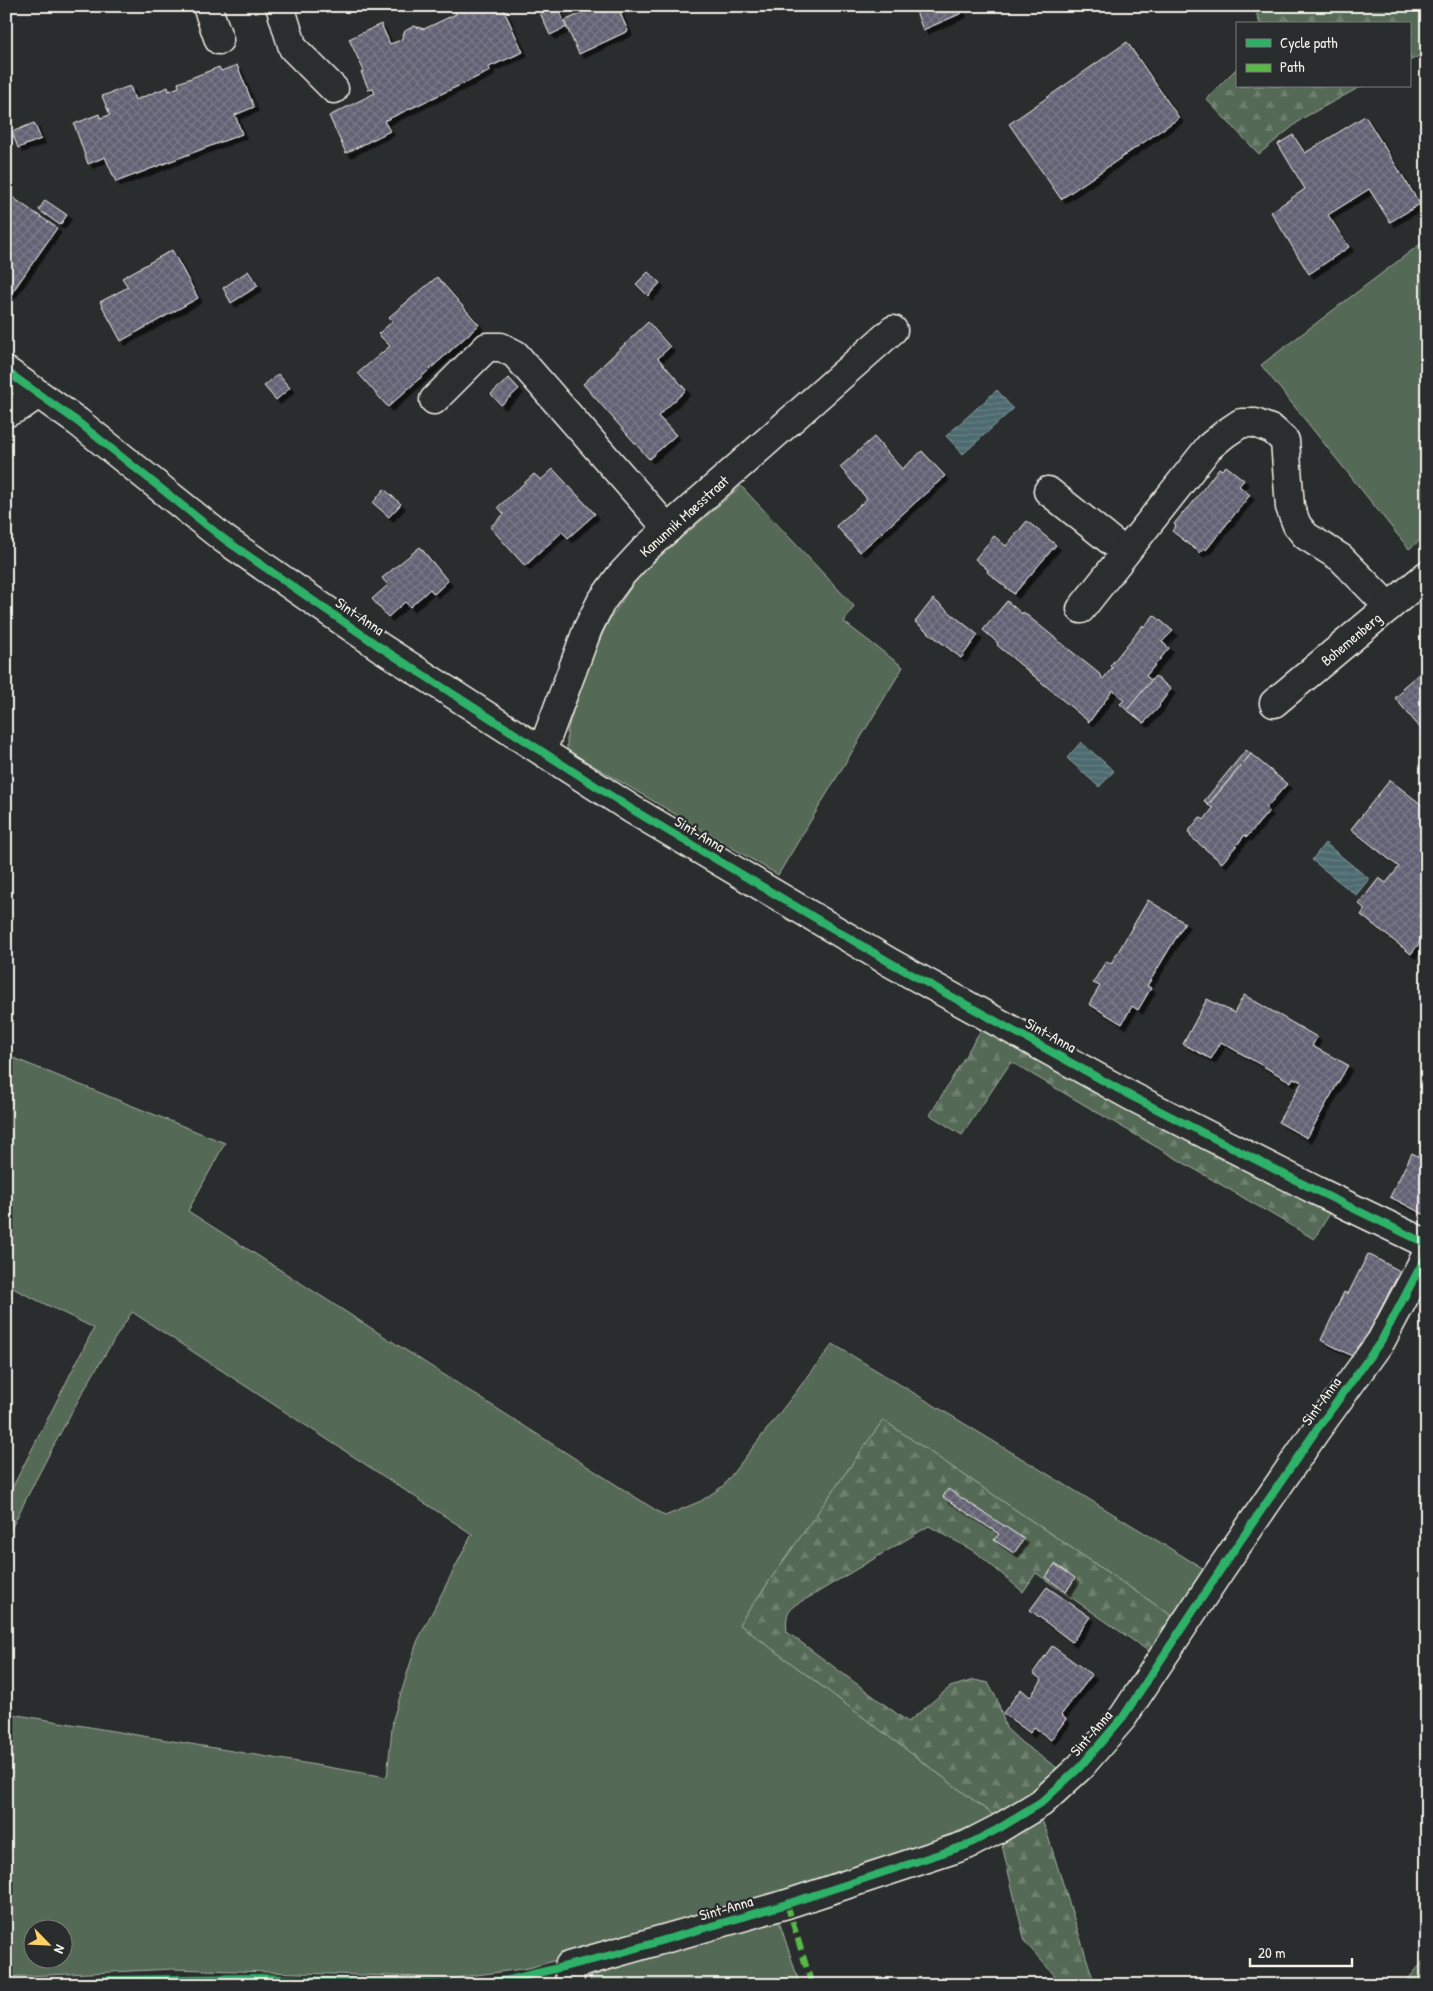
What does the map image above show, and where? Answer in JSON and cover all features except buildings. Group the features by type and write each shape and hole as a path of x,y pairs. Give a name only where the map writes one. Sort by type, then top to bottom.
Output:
{"street":[{"path":"207,6 219,40"},
{"path":"280,6 293,48 334,89"},
{"name":"Kanunnik Maesstraat","path":"542,751 588,628 601,602 620,576 645,549 893,330"},
{"path":"434,400 487,348 501,347 515,354 668,529"},
{"name":"Sint-Anna","path":"6,371 78,422 224,540 380,647 633,810 900,968 1131,1096 1315,1190 1427,1244"},
{"path":"6,413 21,406 38,394"},
{"path":"1081,609 1209,447 1241,423 1255,423 1273,430 1285,441 1290,507 1297,525 1306,536 1342,558 1390,607"},
{"path":"1048,491 1125,552"},
{"name":"Bohemenberg","path":"1274,703 1427,575"},
{"name":"Sint-Anna","path":"570,1976 967,1845 998,1830 1041,1803 1080,1767 1123,1717 1315,1432 1381,1341 1427,1254"}],"green space":[{"path":"1254,6 1427,6 1427,52 1410,60 1410,22 1259,22"},
{"path":"1236,69 1236,88 1358,88 1303,118 1259,154 1206,99"},
{"path":"1427,239 1427,535 1409,549 1261,365"},
{"path":"741,486 854,606 844,622 903,667 778,875 567,750 567,732 582,677 608,622 640,574"},
{"path":"985,1023 1331,1212 1314,1239 1011,1062 962,1135 930,1115"},
{"path":"6,1055 225,1143 188,1211 665,1516 701,1501 723,1486 833,1344 1209,1572 1178,1620 883,1421 740,1624 996,1817 847,1873 699,1919 529,1968 455,1978 173,1969 6,1977 6,1713 387,1777 393,1719 417,1642 472,1534 132,1312 81,1395 6,1539 6,1500 94,1328 6,1285"},
{"path":"883,1420 1178,1620 1154,1655 1036,1573 1023,1592 977,1553 929,1526 792,1607 787,1619 787,1632 908,1722 950,1687 974,1680 988,1683 997,1699 1006,1728 1022,1743 1060,1770 1040,1791 996,1817 739,1624"},
{"path":"1041,1818 1095,1985 1063,1985 1025,1942 1001,1841"},
{"path":"777,1915 800,1985 591,1985 590,1977"},
{"path":"1427,1957 1427,1985 1403,1985"}],"water":[{"path":"997,390 1013,409 963,454 946,436"},
{"path":"1081,742 1114,771 1099,787 1067,758"},
{"path":"1325,843 1369,879 1356,895 1312,860"}],"marked path":[{"path":"787,1904 812,1985"}],"cycle path":[{"path":"6,371 78,422 224,539 380,647 633,810 891,963 1131,1096 1315,1190 1427,1244"},
{"path":"30,1985 110,1980 260,1978 458,1985 509,1980 616,1954 787,1904 967,1845 998,1829 1041,1803 1080,1767 1123,1717 1315,1432 1381,1341 1427,1254"}]}
